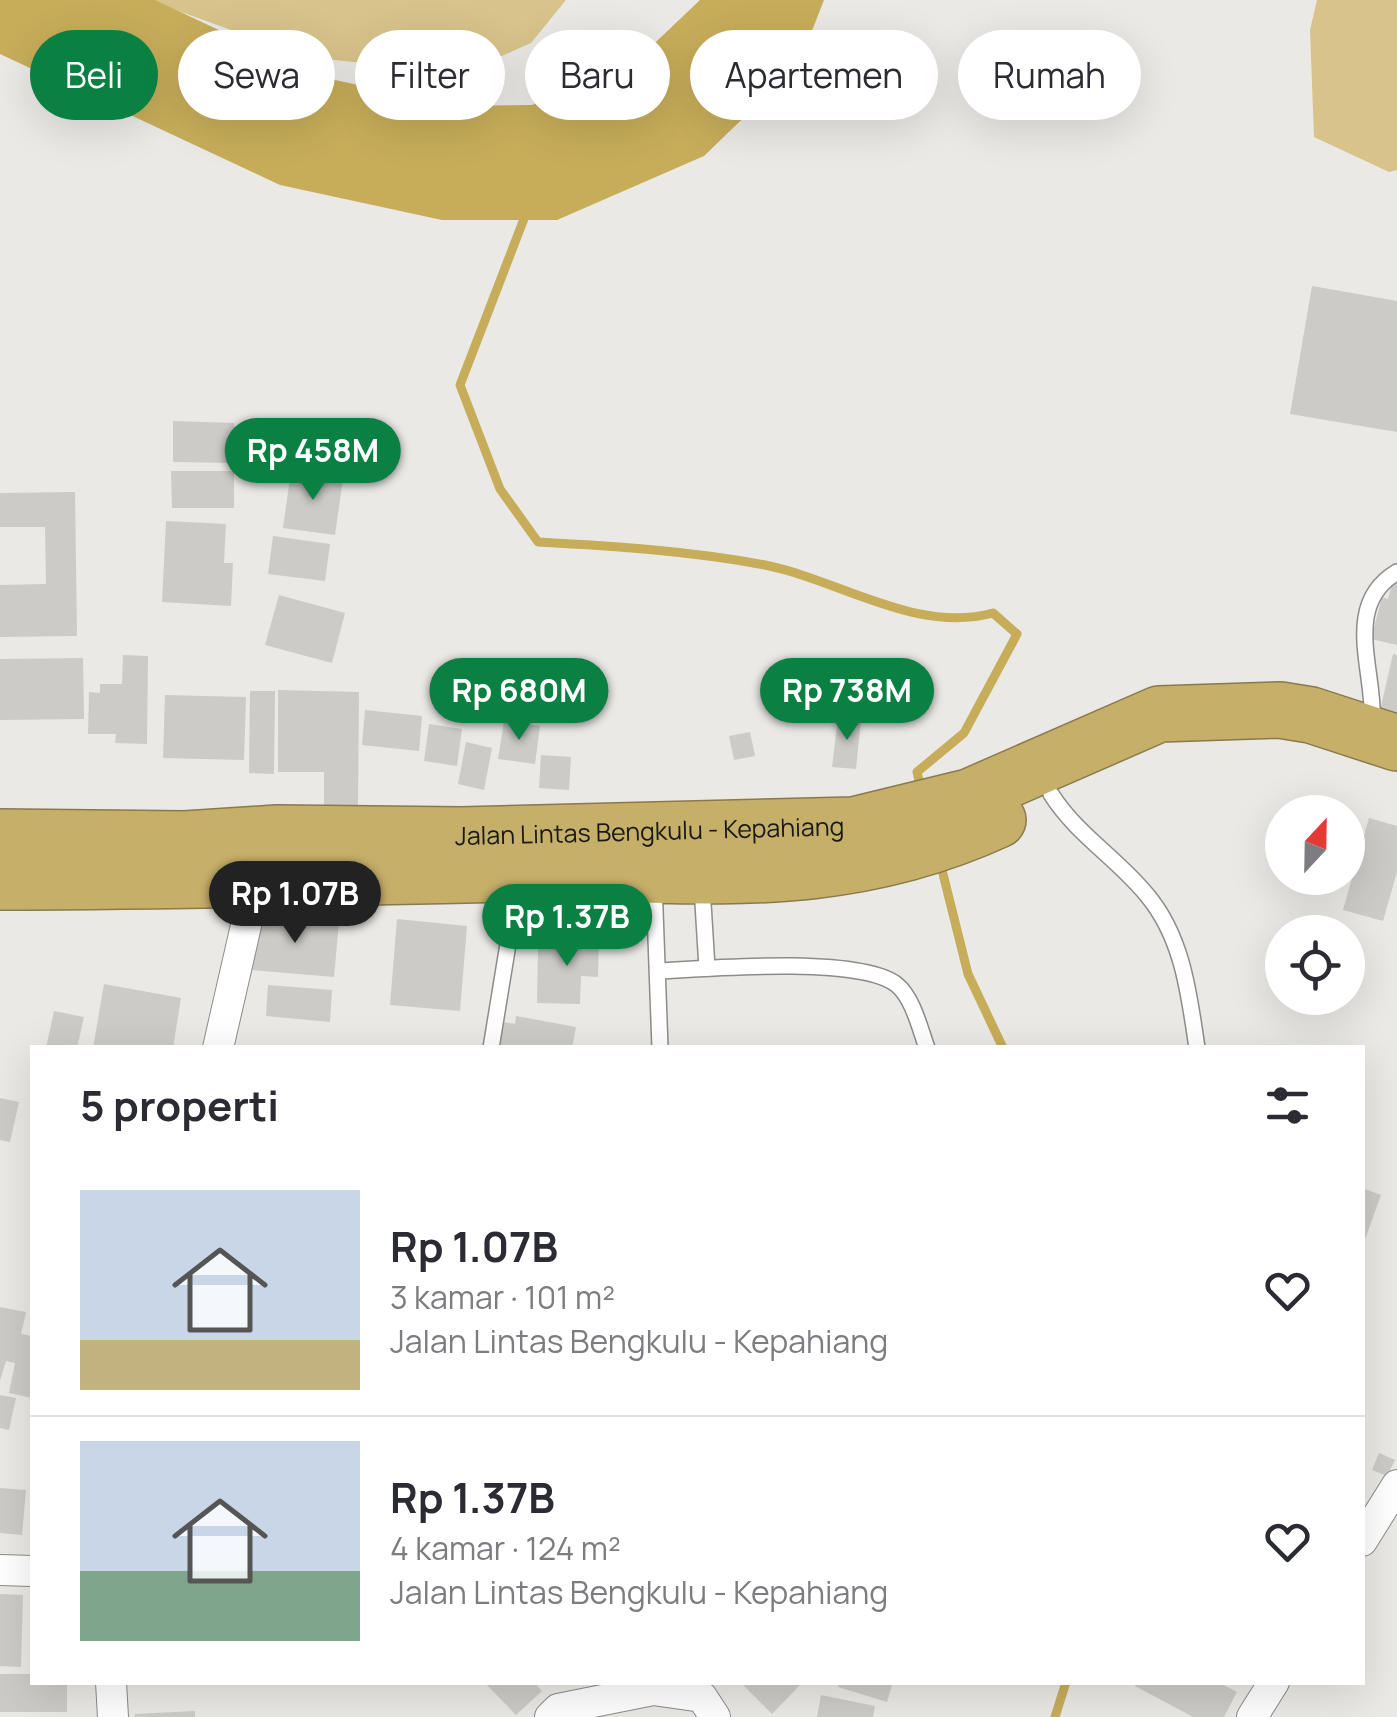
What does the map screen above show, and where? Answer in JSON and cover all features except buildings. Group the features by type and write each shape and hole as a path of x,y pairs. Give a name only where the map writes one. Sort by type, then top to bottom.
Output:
{"highway":[{"name":"Jalan Lintas Bengkulu - Kepahiang","path":"0,838 180,860 256,882 520,874 678,878 856,867 1159,714 1280,710 1384,739"},
{"name":"Jalan Lintas Bengkulu - Kepahiang","path":"0,882 180,860 276,833 462,835 936,825 1052,794 1119,760 1159,714"}],"street":[{"path":"219,1045 256,882"},
{"path":"1365,1536 1397,1486"},
{"path":"0,1570 30,1572"},
{"path":"111,1685 113,1717"},
{"path":"1252,1717 1272,1685"},
{"path":"556,1714 653,1690 702,1697 715,1717"}],"lane":[{"path":"1384,739 1364,655 1363,627 1386,579 1397,572"},
{"path":"1052,794 1071,825 1148,895 1171,930 1188,989 1197,1045"},
{"path":"492,1045 520,874"},
{"path":"678,878 707,968"},
{"path":"660,1045 661,971 678,878"},
{"path":"661,971 842,968 885,978 900,987 926,1045"}],"shaded area":[{"path":"0,0 155,0 219,30 178,30 178,120 335,120 335,80 355,84 355,120 505,120 505,105 525,105 525,120 670,120 668,30 700,0 824,0 812,30 690,30 690,120 741,120 704,156 557,220 442,220 280,185 141,120 158,120 158,30 30,30 30,68 0,54"},
{"path":"148,0 566,0 542,30 525,30 525,46 505,55 505,30 355,30 355,62 335,60 335,30 231,30"},
{"path":"1317,0 1397,0 1397,170 1389,172 1314,137 1310,30"}],"waterway":[{"path":"527,211 460,385 500,489 538,542 737,560 793,572 907,611 964,618 993,613 1017,634 964,733 917,772 921,789"},
{"path":"940,862 968,974 1002,1045"},
{"path":"1055,1717 1065,1685"}]}
